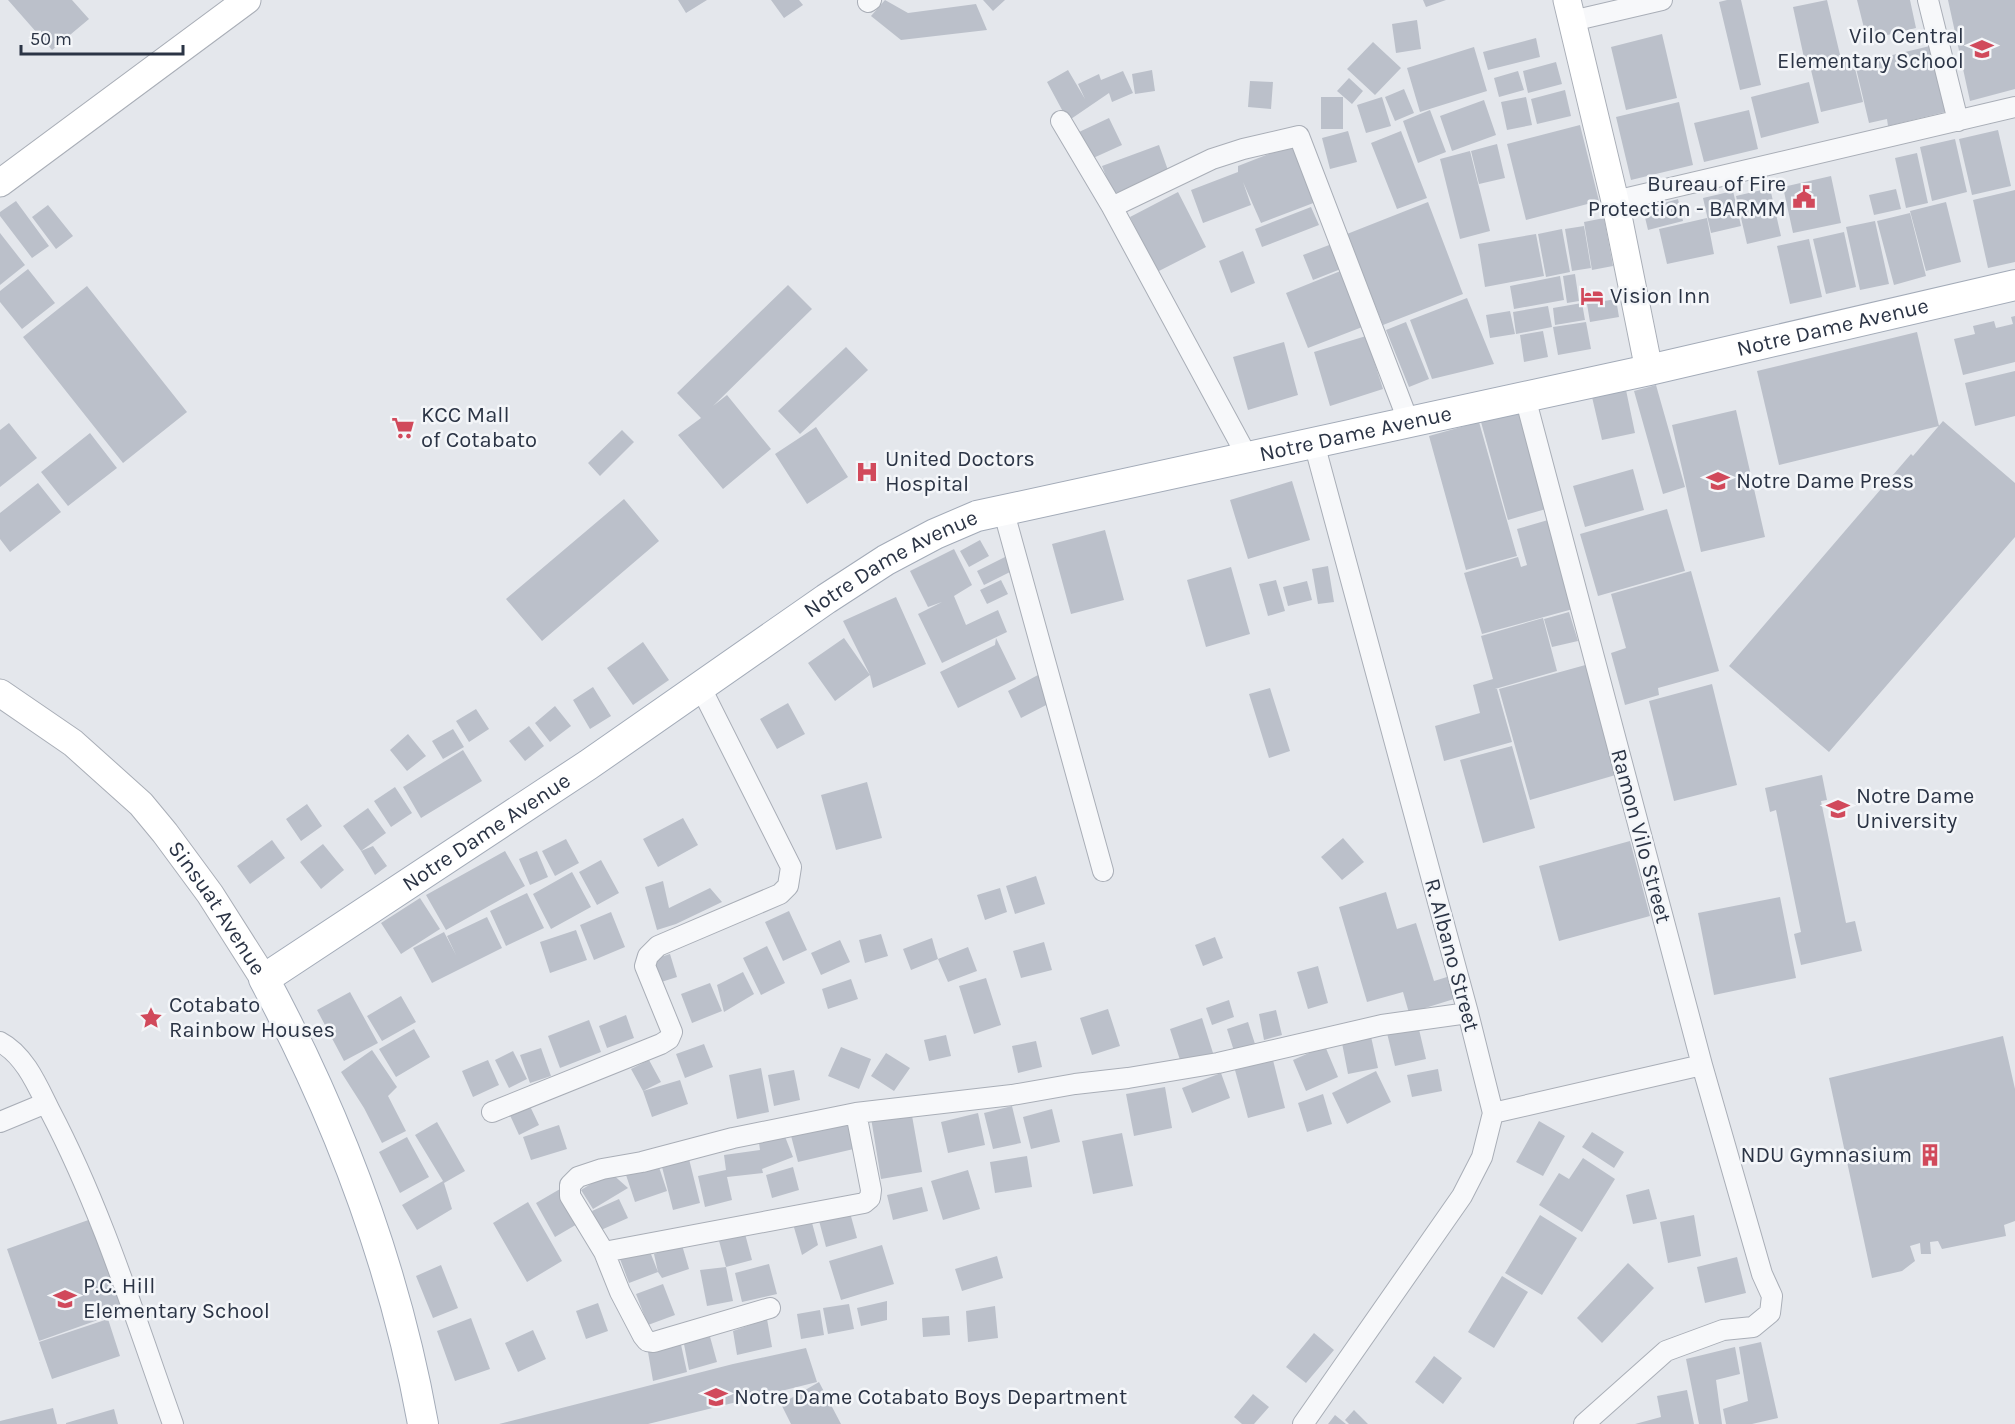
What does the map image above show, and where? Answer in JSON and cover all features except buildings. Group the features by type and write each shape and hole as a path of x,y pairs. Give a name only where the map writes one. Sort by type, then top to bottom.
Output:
{"main road":[{"path":"0,183 247,0"},
{"path":"1570,10 1615,201 1649,370"},
{"name":"Notre Dame Avenue","path":"264,979 588,765 826,598 886,560 935,534 977,516 1649,370 2015,285"},
{"name":"Sinsuat Avenue","path":"0,693 73,743 141,804 210,894 264,979 320,1091 359,1188 384,1260 401,1321 423,1424"}],"street":[{"path":"1570,10 1662,0"},
{"path":"1928,0 1958,121"},
{"path":"1615,201 2015,107"},
{"path":"1061,121 1113,207 1248,458"},
{"path":"1113,207 1212,159 1299,136 1409,423"},
{"name":"Ramon Vilo Street","path":"1525,397 1702,1065 1762,1274 1772,1296 1770,1313 1753,1327 1723,1330 1666,1351 1584,1424"},
{"name":"R. Albano Street","path":"1308,1422 1462,1196 1482,1157 1493,1113 1314,443"},
{"path":"1003,509 1103,871"},
{"path":"492,1112 669,1039 672,1032 645,966 648,956 658,946 780,894 788,886 791,867 700,686"},
{"path":"770,1308 654,1342 647,1341 620,1292 604,1252 570,1196 570,1185 578,1178 603,1169 642,1162 733,1138 856,1113 1012,1095 1139,1076 1218,1063 1383,1025 1468,1013"},
{"path":"0,1041 30,1073 85,1182 173,1424"},
{"path":"1493,1113 1702,1065"},
{"path":"0,1122 46,1103"},
{"path":"604,1252 864,1203 870,1198 871,1190 856,1113"}],"place":[{"name":"Vilo Central Elementary School","path":"1982,49"},
{"name":"Bureau of Fire Protection - BARMM","path":"1804,197"},
{"name":"Vision Inn","path":"1592,296"},
{"name":"KCC Mall of Cotabato","path":"403,428"},
{"name":"United Doctors Hospital","path":"867,472"},
{"name":"Notre Dame Press","path":"1718,481"},
{"name":"Notre Dame University","path":"1838,809"},
{"name":"Cotabato Rainbow Houses","path":"151,1018"},
{"name":"NDU Gymnasium","path":"1930,1155"},
{"name":"P.C. Hill Elementary School","path":"65,1299"},
{"name":"Notre Dame Cotabato Boys Department","path":"716,1397"}]}
